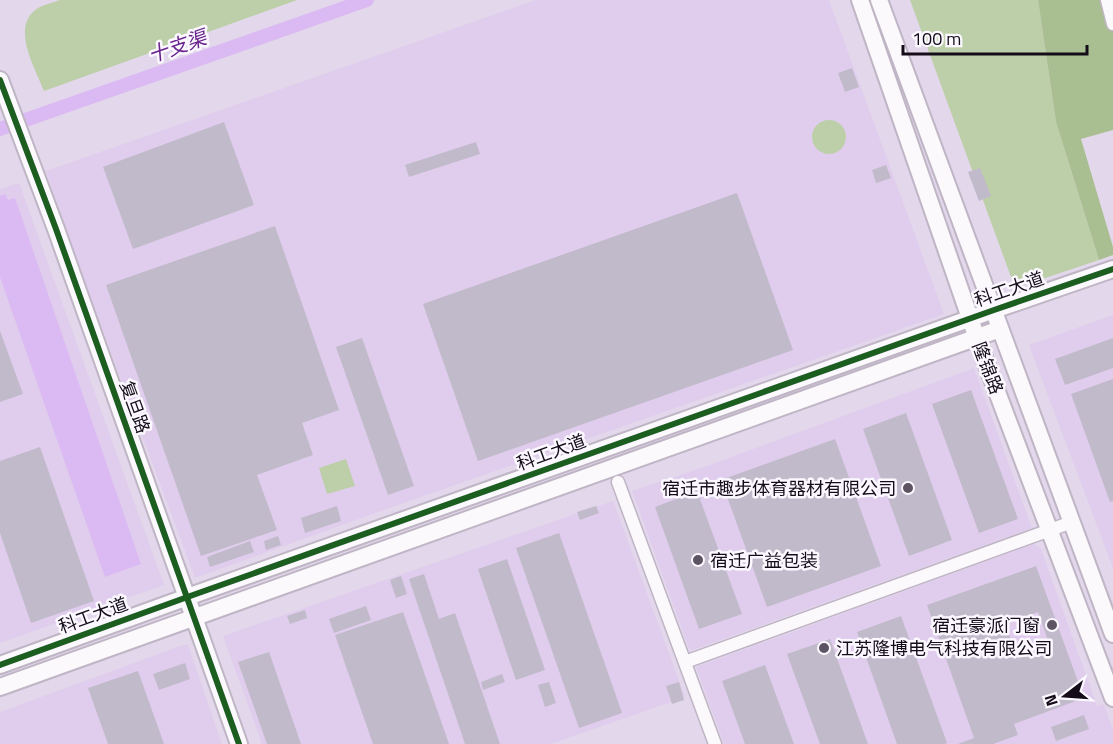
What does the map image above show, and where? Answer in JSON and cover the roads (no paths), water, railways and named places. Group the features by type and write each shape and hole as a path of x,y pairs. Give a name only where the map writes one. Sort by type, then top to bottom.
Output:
{"street":[{"name":"隆锦路","path":"860,0 970,319 1113,698"},
{"name":"隆锦路","path":"879,0 1113,634"},
{"path":"1107,0 1113,24"},
{"name":"复旦路","path":"0,80 56,229 239,744"},
{"name":"科工大道","path":"0,665 1113,269"},
{"name":"科工大道","path":"0,687 1000,329"},
{"path":"618,482 715,744"},
{"path":"685,662 1072,522"}],"waterway":[{"name":"十支渠","path":"0,129 367,0"}],"place":[{"name":"宿迁市趣步体育器材有限公司","path":"908,488"},
{"name":"宿迁广益包装","path":"698,560"},
{"name":"宿迁豪派门窗","path":"1052,625"},
{"name":"江苏隆博电气科技有限公司","path":"824,648"}]}
